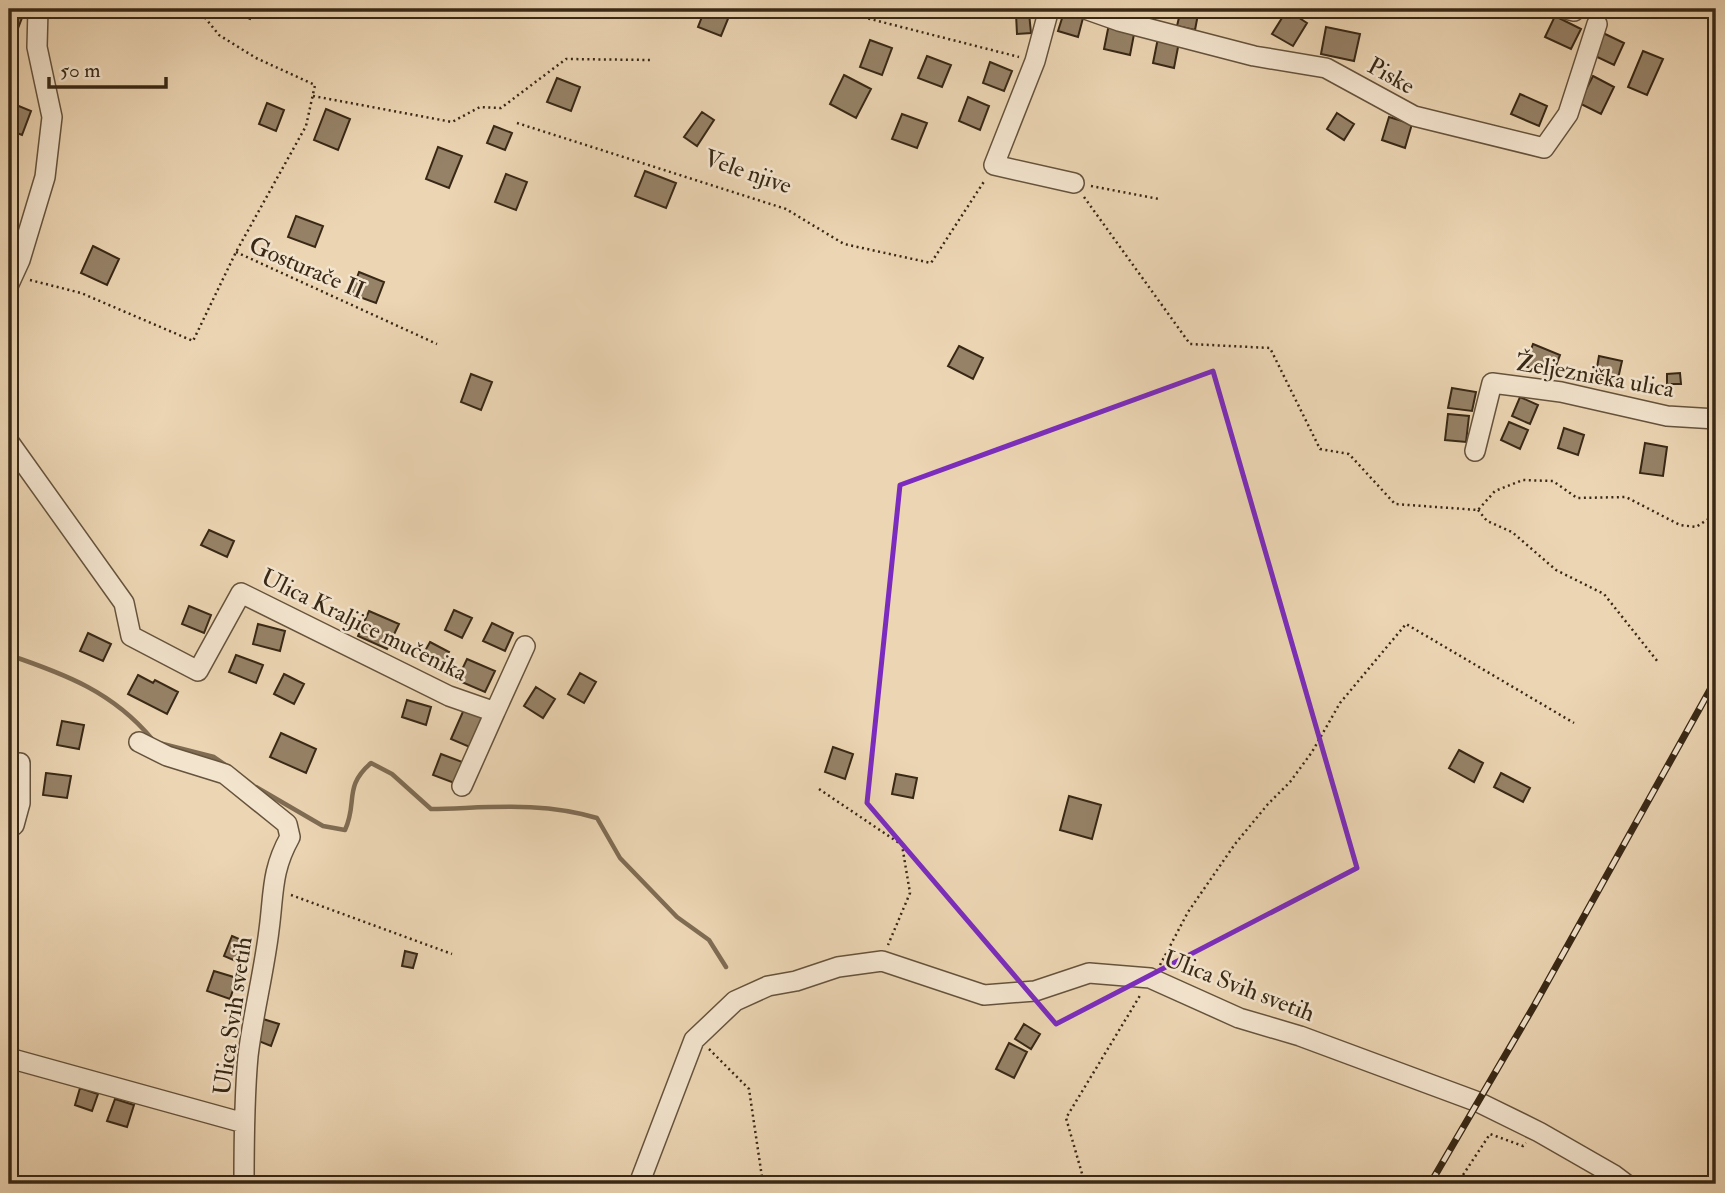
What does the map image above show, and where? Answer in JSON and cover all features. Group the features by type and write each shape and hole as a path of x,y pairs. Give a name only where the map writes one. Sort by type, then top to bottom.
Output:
{"street":[{"path":"11,280 20,260 45,177 52,117 37,47 38,9"},
{"path":"1049,9 1035,61 994,165 1074,183"},
{"name":"Piske","path":"1084,9 1119,21 1254,56 1326,68 1414,116 1544,148 1569,114 1597,24"},
{"name":"Željeznička ulica","path":"1475,451 1492,383 1561,392 1667,416 1716,419"},
{"name":"Ulica Kraljice mučenika","path":"9,442 124,603 131,636 198,671 241,593 449,696 495,712"},
{"path":"461,786 525,646"},
{"name":"Ulica Svih svetih","path":"139,742 167,756 225,775 287,824 290,837 280,855 272,886 269,930 248,1057 244,1184"},
{"path":"9,829 14,825 20,803 20,763"},
{"name":"Ulica Svih svetih","path":"639,1184 694,1040 735,1001 768,986 796,981 838,967 882,961 984,995 1035,991 1089,973 1150,978 1240,1018 1300,1036 1478,1102 1539,1132 1626,1184"},
{"path":"9,1058 244,1123"}],"path":[{"path":"198,9 219,35 256,58 316,85 306,126 236,252"},
{"path":"831,9 1035,61"},
{"path":"313,96 452,122 480,107 501,108 566,58 651,60"},
{"name":"Vele njive","path":"517,123 786,209 844,244 931,262 994,165"},
{"path":"1074,183 1159,198"},
{"path":"1074,183 1190,344 1269,348 1321,449 1349,454 1395,504 1478,510 1487,521 1512,532 1556,570 1604,594 1658,662"},
{"name":"Gosturače II","path":"11,280 80,293 193,341 236,252 437,344"},
{"path":"1478,510 1495,491 1523,480 1553,481 1577,498 1626,497 1680,524 1696,527 1716,514"},
{"path":"1085,1184 1066,1118 1161,963 1188,912 1235,844 1290,782 1312,752 1340,703 1406,624 1574,723"},
{"path":"818,789 902,845 910,893 882,961"},
{"path":"272,886 293,897 452,954"},
{"path":"694,1040 707,1046 749,1089 763,1184"},
{"path":"1457,1184 1490,1134 1523,1146 1539,1132"}],"highlighted area":[{"path":"1213,371 1357,868 1056,1024 867,803 900,485"}],"building":[{"path":"9,9 25,10 17,31 9,28"},
{"path":"229,9 255,9 250,19"},
{"path":"705,9 732,9 721,36 698,27"},
{"path":"1181,9 1199,9 1195,30 1177,26"},
{"path":"1287,10 1307,23 1293,46 1272,34"},
{"path":"1064,12 1083,18 1078,37 1058,31"},
{"path":"1029,13 1031,33 1017,34 1016,14"},
{"path":"1555,16 1581,29 1571,49 1545,37"},
{"path":"1109,24 1135,29 1130,55 1104,49"},
{"path":"1326,27 1360,34 1354,61 1321,54"},
{"path":"1603,33 1624,43 1614,65 1593,55"},
{"path":"1158,38 1179,42 1174,68 1153,63"},
{"path":"870,40 892,48 882,75 860,67"},
{"path":"1643,51 1663,59 1647,95 1628,87"},
{"path":"927,56 951,65 942,87 918,78"},
{"path":"990,62 1012,71 1004,91 983,83"},
{"path":"844,75 871,89 856,118 830,104"},
{"path":"1593,76 1614,87 1601,114 1579,103"},
{"path":"557,78 580,87 571,111 547,102"},
{"path":"1520,94 1547,106 1539,126 1511,114"},
{"path":"968,97 989,106 980,130 959,121"},
{"path":"9,102 31,111 22,135 9,130"},
{"path":"267,103 284,110 276,131 259,124"},
{"path":"326,109 350,119 338,150 314,140"},
{"path":"702,112 714,120 697,146 684,137"},
{"path":"1337,113 1354,124 1344,140 1327,129"},
{"path":"902,114 927,123 917,148 892,139"},
{"path":"1389,117 1412,124 1405,148 1382,140"},
{"path":"494,126 512,133 505,150 487,143"},
{"path":"438,147 462,156 449,188 426,179"},
{"path":"645,171 676,183 666,208 635,196"},
{"path":"506,174 527,182 516,210 495,202"},
{"path":"296,216 323,226 315,247 288,237"},
{"path":"93,246 119,259 107,285 81,273"},
{"path":"359,272 384,282 376,303 351,294"},
{"path":"1533,344 1560,355 1552,376 1525,366"},
{"path":"959,346 983,358 973,379 948,366"},
{"path":"1599,356 1622,361 1617,383 1595,379"},
{"path":"1680,373 1681,384 1667,384 1667,374"},
{"path":"471,374 492,382 481,410 461,402"},
{"path":"1452,388 1476,392 1472,411 1448,408"},
{"path":"1520,397 1538,405 1530,424 1512,416"},
{"path":"1448,414 1469,416 1466,442 1445,440"},
{"path":"1509,422 1528,430 1520,449 1501,440"},
{"path":"1564,428 1584,435 1578,455 1558,448"},
{"path":"1645,443 1667,447 1663,476 1640,473"},
{"path":"209,530 234,541 227,557 201,545"},
{"path":"189,606 211,615 204,633 182,624"},
{"path":"454,610 472,618 462,638 445,630"},
{"path":"369,611 399,624 387,649 358,636"},
{"path":"492,623 513,633 505,651 483,641"},
{"path":"258,624 285,631 280,651 253,644"},
{"path":"88,633 111,644 103,661 80,651"},
{"path":"430,642 449,652 439,670 420,660"},
{"path":"236,655 263,665 256,683 229,672"},
{"path":"467,659 495,671 485,692 457,680"},
{"path":"580,673 596,682 584,703 568,694"},
{"path":"284,674 304,684 294,704 274,694"},
{"path":"138,675 178,692 167,714 128,694"},
{"path":"536,687 555,699 543,718 524,706"},
{"path":"407,700 431,707 426,725 402,717"},
{"path":"465,707 486,716 472,748 451,739"},
{"path":"62,721 84,725 79,749 57,745"},
{"path":"281,733 316,749 306,773 270,757"},
{"path":"833,747 853,754 845,779 825,772"},
{"path":"1459,750 1483,763 1474,782 1449,768"},
{"path":"441,754 465,763 457,784 433,775"},
{"path":"46,773 71,776 67,798 43,795"},
{"path":"1501,773 1530,788 1523,802 1494,787"},
{"path":"896,774 917,778 913,798 892,794"},
{"path":"1069,796 1101,805 1092,839 1060,830"},
{"path":"232,936 246,942 238,962 224,956"},
{"path":"405,951 417,954 413,968 402,966"},
{"path":"214,971 237,978 230,999 207,991"},
{"path":"263,1019 279,1024 271,1046 256,1040"},
{"path":"1024,1024 1040,1034 1031,1049 1015,1039"},
{"path":"1009,1043 1027,1052 1014,1078 996,1069"},
{"path":"80,1088 98,1094 92,1111 75,1105"},
{"path":"115,1099 134,1105 127,1127 107,1121"}],"waterway":[{"path":"9,655 87,686 121,709 152,739"},
{"path":"159,743 214,757 227,766"},
{"path":"256,787 323,826 345,830 354,787 362,772 371,763 392,774 431,809 534,807 597,818 620,858 677,917 709,940 726,967"}],"railway":[{"path":"1430,1184 1534,1006 1716,679"}]}
